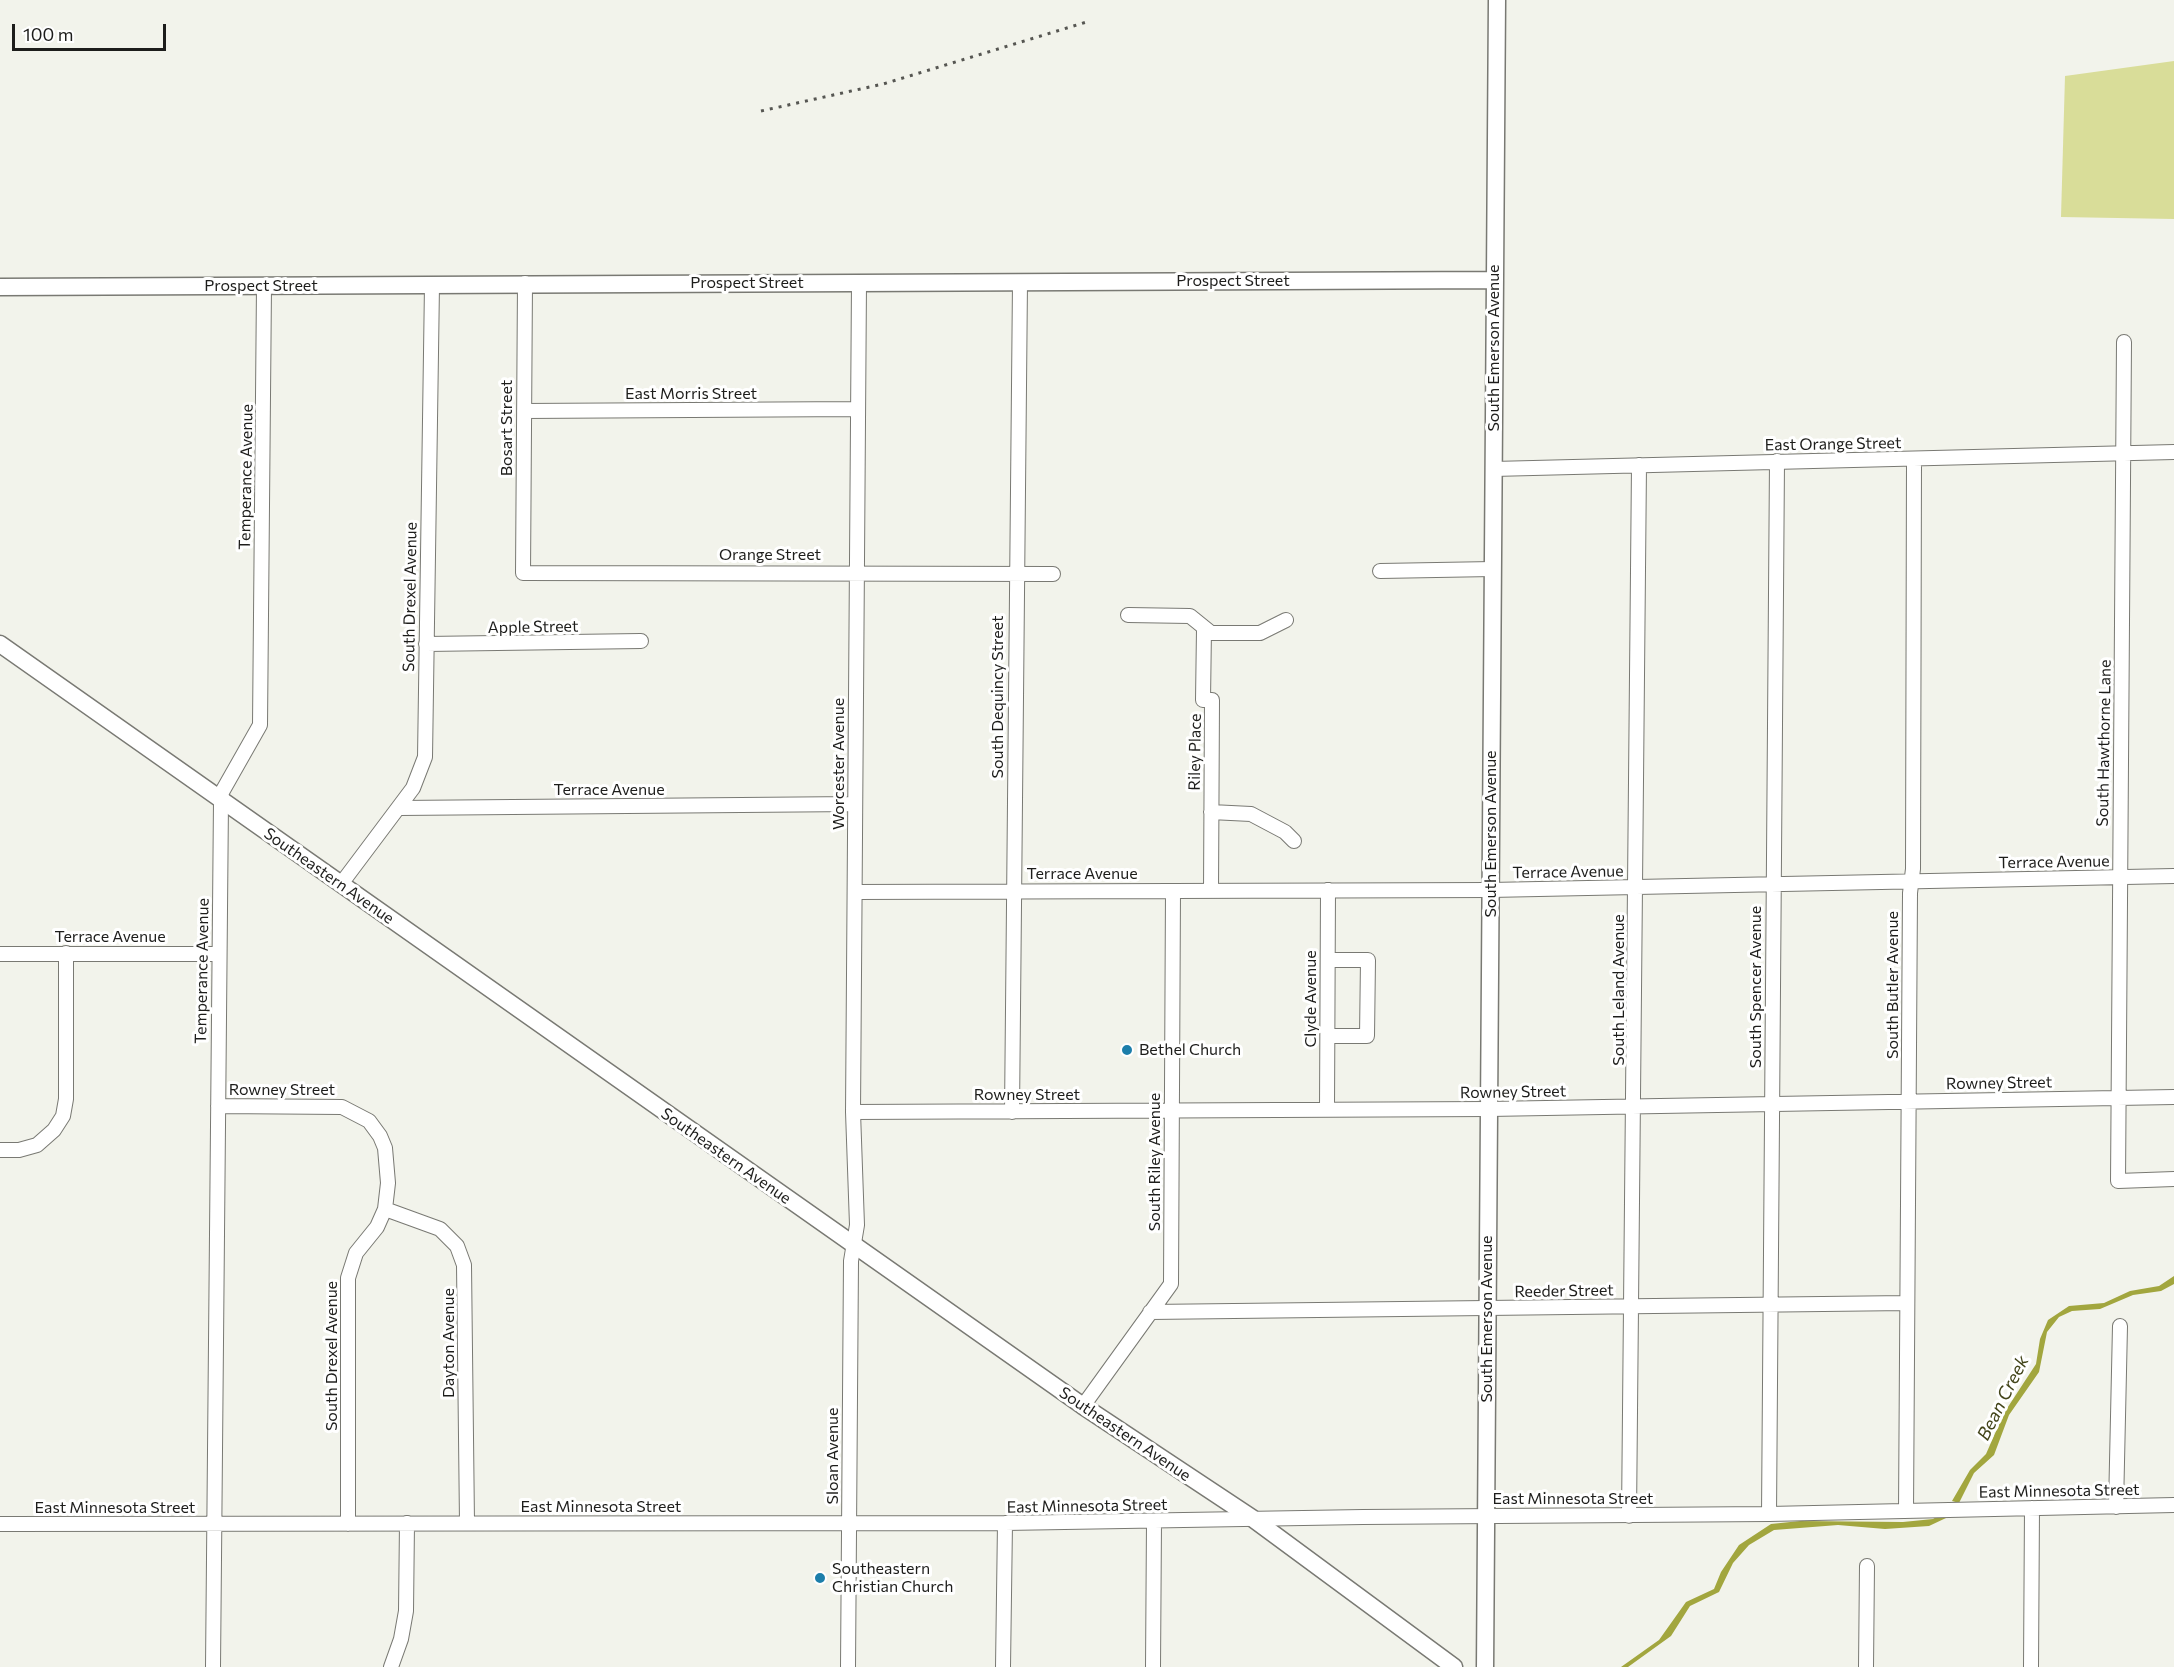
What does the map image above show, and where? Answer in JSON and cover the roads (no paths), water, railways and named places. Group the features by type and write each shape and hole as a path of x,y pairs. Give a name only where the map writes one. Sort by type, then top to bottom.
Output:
{"main road":[{"name":"South Emerson Avenue","path":"1485,1667 1497,0"},
{"name":"Prospect Street","path":"0,287 1495,280"},
{"name":"Southeastern Avenue","path":"0,644 1083,1406 1252,1518 1454,1667"}],"street":[{"name":"South Dequincy Street","path":"1012,1112 1020,282"},
{"name":"Bosart Street","path":"523,573 525,283"},
{"name":"Worcester Avenue","path":"854,1245 857,1225 853,1112 859,283"},
{"name":"South Drexel Avenue","path":"341,884 416,784 424,762 432,285"},
{"name":"Temperance Avenue","path":"213,1667 221,801 222,792 260,725 264,286"},
{"name":"South Hawthorne Lane","path":"2124,342 2118,1180 2174,1179"},
{"name":"East Morris Street","path":"524,411 858,409"},
{"name":"East Orange Street","path":"1493,469 2174,452"},
{"name":"South Butler Avenue","path":"1906,1511 1914,459"},
{"name":"South Spencer Avenue","path":"1769,1514 1777,461"},
{"name":"South Leland Avenue","path":"1629,1516 1635,1106 1639,465"},
{"path":"1380,571 1492,569"},
{"name":"Orange Street","path":"523,573 1053,574"},
{"path":"1128,615 1190,616 1211,633 1253,634 1286,620"},
{"name":"Riley Place","path":"1204,629 1203,700 1212,700 1211,890"},
{"name":"Apple Street","path":"426,644 641,641"},
{"name":"Terrace Avenue","path":"399,808 855,804"},
{"name":"Riley Place","path":"1211,812 1251,814 1291,832"},
{"name":"Terrace Avenue","path":"855,892 1490,890 2174,876"},
{"name":"Clyde Avenue","path":"1327,1109 1329,890"},
{"name":"South Riley Avenue","path":"1083,1406 1171,1284 1173,891"},
{"path":"0,1150 24,1149 37,1145 54,1130 63,1116 66,1099 66,953"},
{"name":"Terrace Avenue","path":"0,954 219,954"},
{"path":"1328,960 1368,960 1367,1036 1328,1036"},
{"name":"Rowney Street","path":"853,1112 1489,1109 2174,1097"},
{"name":"Rowney Street","path":"218,1106 337,1106 361,1115 375,1129"},
{"name":"South Drexel Avenue","path":"348,1524 349,1274 356,1253 377,1227 385,1209 387,1157 383,1142 375,1129"},
{"name":"Dayton Avenue","path":"385,1209 440,1229 457,1246 464,1265 467,1523"},
{"name":"Sloan Avenue","path":"848,1667 851,1261 854,1245"},
{"name":"Reeder Street","path":"1150,1312 1907,1303"},
{"path":"2116,1507 2120,1326"},
{"name":"East Minnesota Street","path":"0,1524 1154,1522 1252,1518 1629,1516 2174,1505"},
{"path":"2031,1667 2032,1508"},
{"path":"1153,1667 1154,1522"},
{"path":"391,1667 401,1639 406,1611 408,1523"},
{"path":"1004,1667 1005,1523"},
{"path":"1866,1667 1867,1566"}],"railway":[{"path":"761,111 883,84 1090,21"}],"place":[{"name":"Bethel Church","path":"1127,1050"},
{"name":"Southeastern Christian Church","path":"820,1578"}],"water label":[{"name":"Bean Creek","path":"2003,1398"}]}
